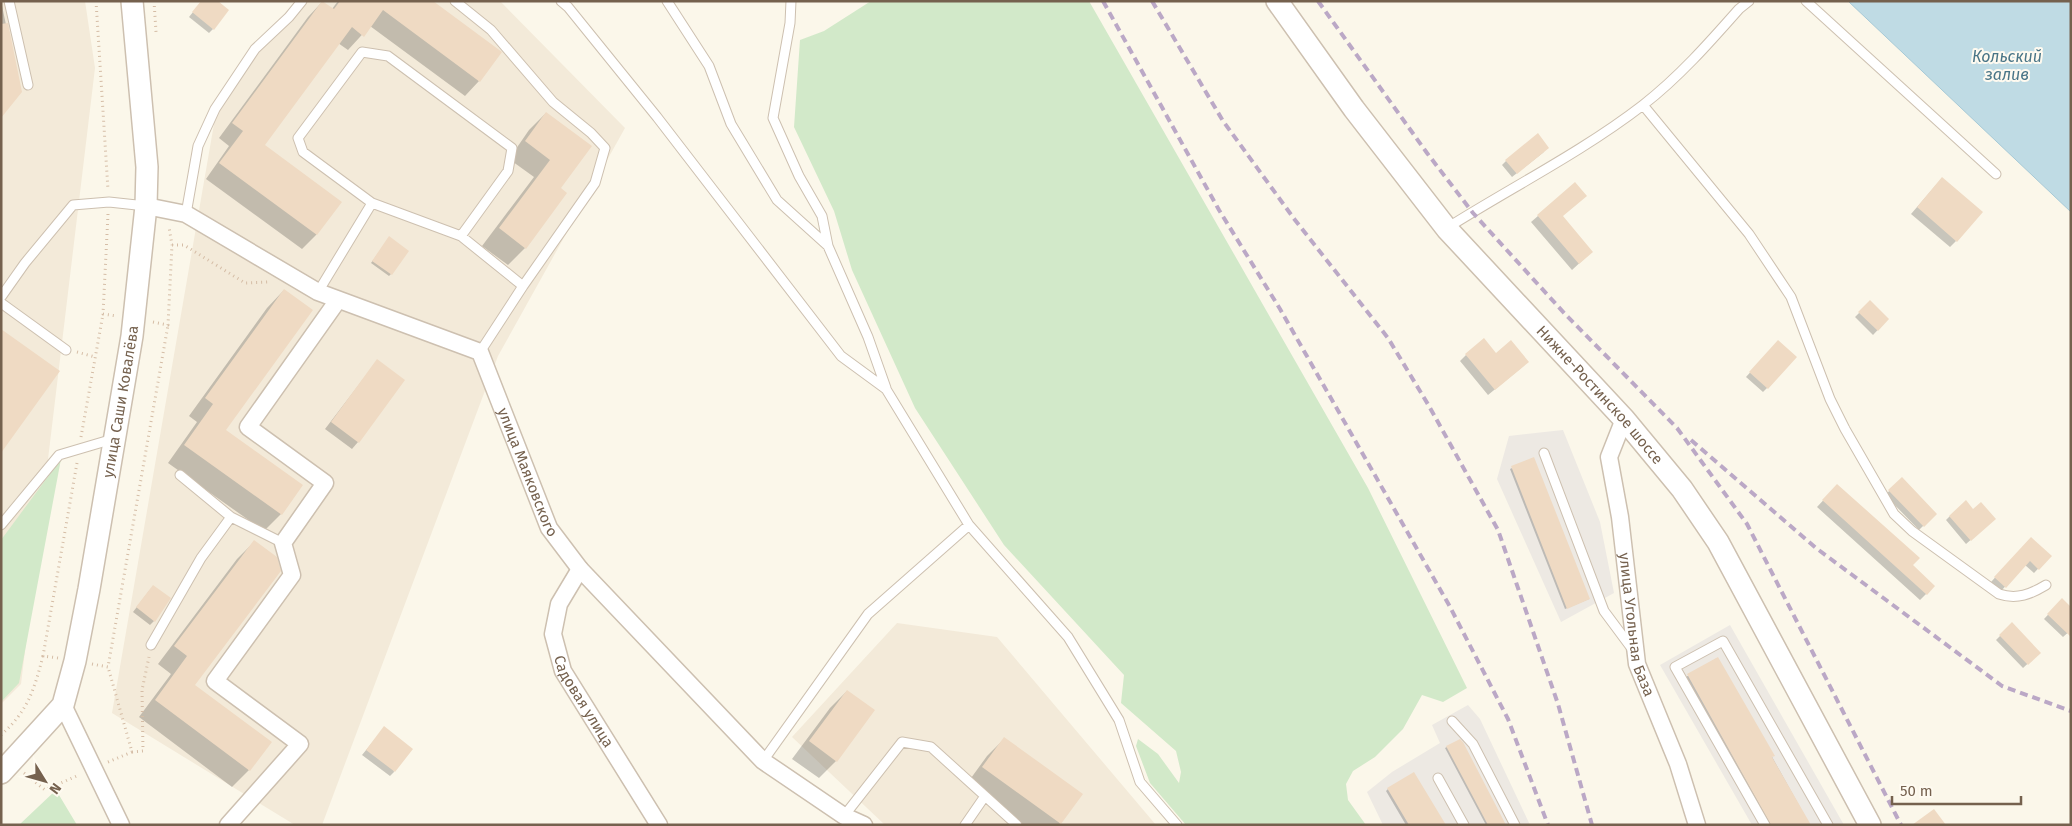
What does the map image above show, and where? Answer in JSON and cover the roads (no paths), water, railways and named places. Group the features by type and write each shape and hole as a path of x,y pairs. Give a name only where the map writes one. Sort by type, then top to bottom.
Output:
{"street":[{"name":"улица Саши Ковалёва","path":"1,773 63,705 75,661 89,588 132,336 146,206 147,168 132,1"},
{"name":"Нижне-Ростинское шоссе","path":"1278,1 1354,109 1446,229 1624,419 1682,489 1718,542 1870,825"},
{"path":"146,206 186,214 318,292 480,352"},
{"path":"228,825 300,744 214,680 292,575 284,543 324,484 248,427 338,300"},
{"name":"улица Маяковского","path":"480,352 549,528 580,570 763,761 844,816 864,825"},
{"name":"улица Угольная База","path":"1624,419 1609,457 1620,517 1635,653 1637,664 1678,764 1697,825"},
{"name":"Садовая улица","path":"580,570 559,604 553,634 563,671 659,825"},
{"path":"63,705 121,825"}],"lane":[{"path":"9,1 28,85"},
{"path":"186,214 198,146 215,109 255,49 289,17 302,1"},
{"path":"455,1 491,30 553,102 591,133 605,148 595,183 523,286 480,352"},
{"path":"561,1 568,7 657,117 842,356 886,389"},
{"path":"667,1 709,66 731,124 776,200 828,246"},
{"path":"791,1 790,24 773,118 799,176 822,216 828,246 868,337 886,389 970,525 1068,637 1119,720 1140,782 1177,825"},
{"path":"1446,229 1610,128 1643,105 1684,70 1739,9 1749,1"},
{"path":"1806,1 1996,174"},
{"path":"461,236 508,171 512,148 388,56 362,52 298,138 303,152 372,204 461,236 523,286"},
{"path":"1643,105 1749,234 1791,297 1830,399 1894,514 1912,531 1999,594 2009,597 2028,595 2046,585"},
{"path":"1,297 25,263 73,205 109,202 146,206"},
{"path":"318,292 372,204"},
{"path":"1,303 66,350"},
{"path":"1,525 59,455 113,439"},
{"path":"1544,453 1604,611 1635,653"},
{"path":"180,475 231,517 284,543"},
{"path":"151,645 201,558 231,517"},
{"path":"763,761 868,614 970,525"},
{"path":"1765,825 1675,667 1723,641 1828,825"},
{"path":"1452,721 1473,744 1515,825"},
{"path":"844,816 902,742 931,748 1017,825"},
{"path":"1438,778 1464,825"},
{"path":"965,825 985,796"}],"water":[{"name":"Кольский залив","path":"1848,1 2071,1 2071,212"}],"railway":[{"path":"1103,1 1219,210 1280,309 1449,605 1508,719 1548,825"},
{"path":"1152,1 1223,121 1295,220 1388,338 1429,406 1498,530 1558,704 1592,825"},
{"path":"1318,1 1427,153 1473,213 1565,314 1677,428 1747,524 1901,825"},
{"path":"1691,440 1816,548 2002,686 2071,711"}]}
